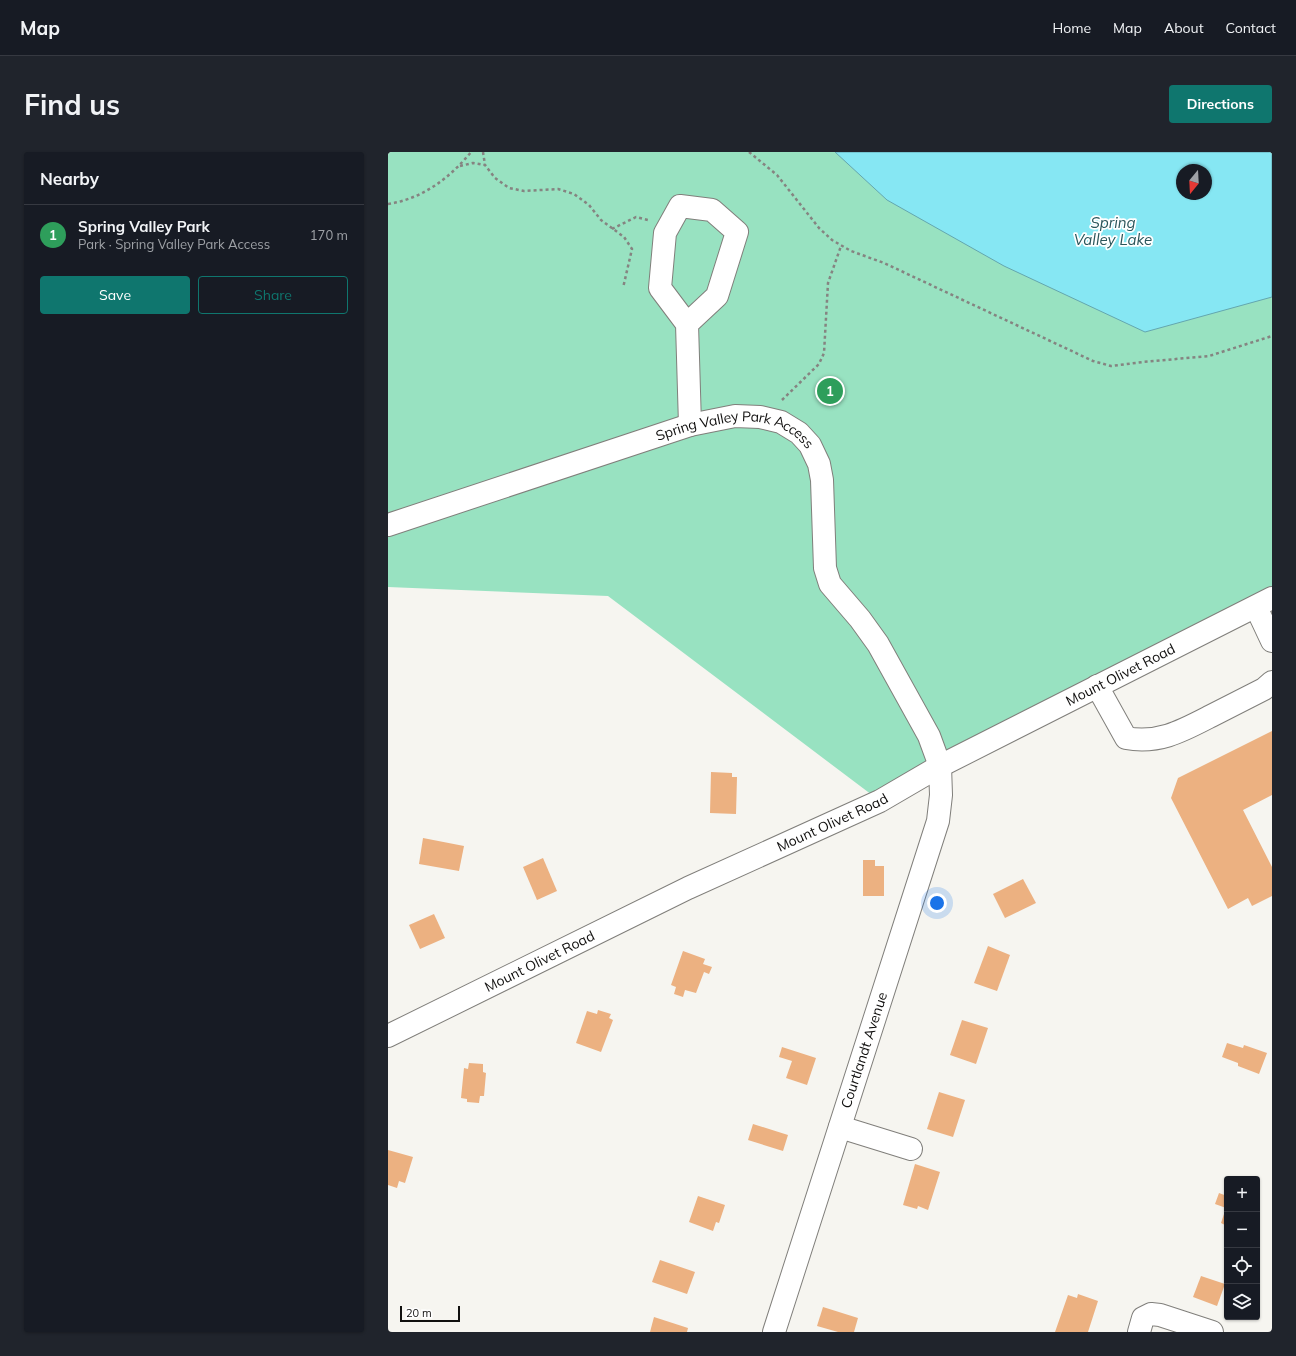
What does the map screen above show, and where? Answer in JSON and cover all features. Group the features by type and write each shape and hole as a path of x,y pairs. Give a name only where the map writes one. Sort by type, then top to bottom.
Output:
{"street":[{"path":"687,324 717,296 737,232 712,210 680,206 665,233 660,288 687,324 690,426"},
{"name":"Spring Valley Park Access","path":"388,525 690,426 735,416 760,417 782,422 799,433 810,444 819,464 822,480 825,568 830,584 860,619 878,644 929,736 940,766"},
{"path":"1264,602 1272,641"},
{"name":"Mount Olivet Road","path":"388,1036 688,888 880,801 940,766 1264,602"},
{"path":"1097,686 1126,738 1139,740 1154,739 1176,734 1264,689 1272,682"},
{"name":"Courtlandt Avenue","path":"774,1332 938,821 941,795 940,766"},
{"path":"840,1127 911,1149"},
{"path":"1139,1332 1143,1318 1151,1314 1160,1315 1212,1332"}],"path":[{"path":"388,204 417,197 439,183 460,166 471,152"},
{"path":"483,152 485,165 495,178 509,188 524,191 558,189 574,194 589,205 601,220 624,237 632,249 624,288"},
{"path":"749,152 776,175 819,228 841,246 884,263 1103,365 1111,366 1209,356 1272,336"},
{"path":"460,166 472,163 485,165"},
{"path":"612,229 636,217 669,225"},
{"path":"767,419 776,406 819,364 824,353 828,283 841,246"}],"green space":[{"path":"388,152 1272,152 1272,601 880,801 608,596 388,587"}],"water":[{"name":"Spring Valley Lake","path":"835,152 1272,152 1272,297 1145,332 1004,266 887,200"}],"building":[{"path":"1272,731 1272,795 1243,810 1272,867 1272,896 1252,906 1248,898 1228,909 1171,798 1178,778"},
{"path":"711,772 732,773 732,777 737,777 736,814 710,813"},
{"path":"423,838 464,846 459,871 419,864"},
{"path":"543,858 557,891 537,900 523,867"},
{"path":"863,860 875,860 875,866 884,866 884,896 863,896"},
{"path":"1023,879 1036,903 1005,918 993,894"},
{"path":"434,914 445,938 420,949 409,925"},
{"path":"988,946 1010,955 997,991 974,983"},
{"path":"683,951 705,959 703,964 712,967 709,974 704,972 696,993 685,990 683,997 674,994 676,987 671,985"},
{"path":"598,1010 611,1014 609,1018 613,1020 601,1052 576,1043 587,1011 597,1014"},
{"path":"962,1020 988,1028 976,1064 950,1055"},
{"path":"1227,1043 1243,1048 1244,1045 1267,1053 1259,1074 1238,1066 1238,1063 1222,1057"},
{"path":"782,1047 816,1058 807,1085 786,1078 792,1061 779,1057"},
{"path":"469,1063 483,1064 483,1072 486,1073 484,1096 480,1096 479,1103 467,1102 467,1099 461,1098 464,1068 468,1069"},
{"path":"939,1092 965,1100 953,1137 927,1129"},
{"path":"753,1124 788,1135 783,1151 748,1140"},
{"path":"388,1150 413,1157 405,1183 399,1181 397,1188 388,1185"},
{"path":"915,1164 940,1172 928,1210 918,1206 917,1209 903,1205"},
{"path":"1219,1193 1224,1195 1224,1207 1215,1204"},
{"path":"698,1196 725,1205 719,1223 716,1222 713,1231 689,1222"},
{"path":"1224,1214 1224,1224 1221,1223"},
{"path":"660,1260 695,1272 687,1294 652,1282"},
{"path":"1201,1276 1224,1284 1217,1306 1193,1297"},
{"path":"1078,1294 1098,1301 1088,1332 1055,1332 1068,1295 1077,1298"},
{"path":"823,1307 858,1318 854,1332 838,1332 817,1326"},
{"path":"654,1317 688,1328 687,1332 650,1332"}],"place":[{"name":"Spring Valley Park","path":"830,391"}]}
